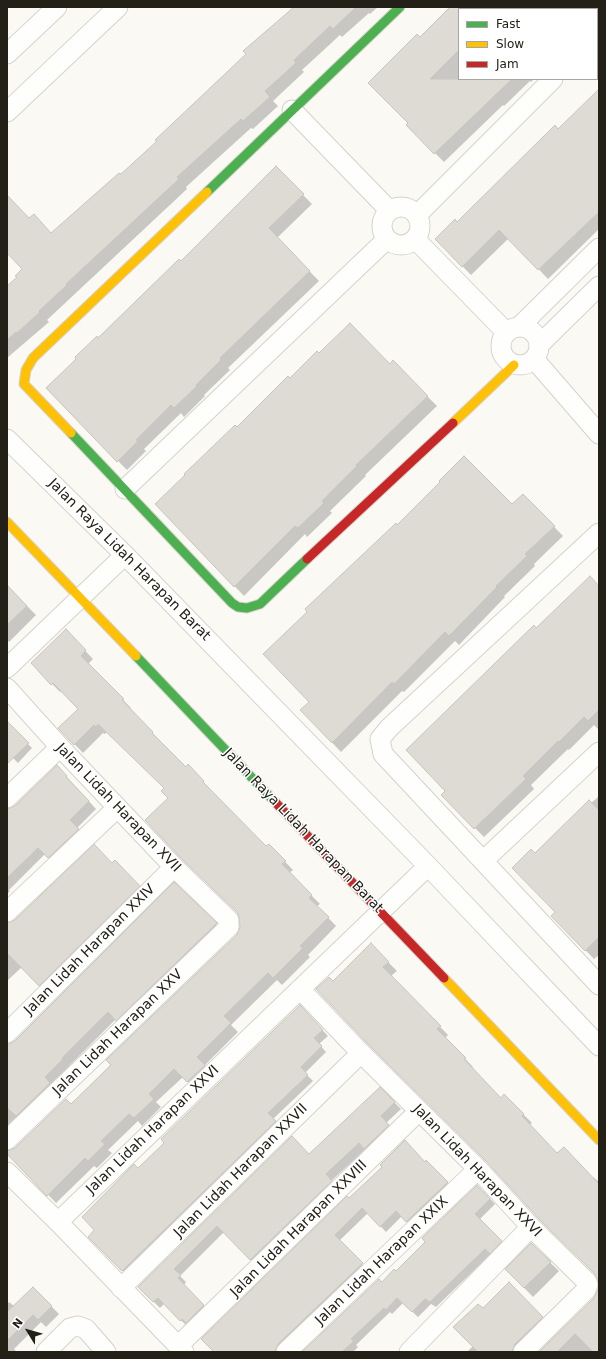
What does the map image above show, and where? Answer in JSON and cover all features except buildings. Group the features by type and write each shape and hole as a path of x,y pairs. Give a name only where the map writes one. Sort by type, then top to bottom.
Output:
{"street":[{"path":"7,54 57,7"},
{"path":"7,112 118,7"},
{"path":"400,7 33,358 26,370 24,384 232,603 238,607 252,607 260,604 514,365 525,364 599,286"},
{"path":"417,215 552,80"},
{"path":"292,110 389,210"},
{"path":"404,206 412,209 420,220 421,227 419,234 415,239 406,244 396,245 387,239 382,230 383,219 389,210 404,206"},
{"path":"125,489 387,239"},
{"path":"415,239 513,329 530,328 537,335 537,352 599,434"},
{"path":"514,365 506,359 500,351 501,341 599,248"},
{"name":"Jalan Raya Lidah Harapan Barat","path":"7,439 126,556 428,866 599,1046"},
{"name":"Jalan Raya Lidah Harapan Barat","path":"7,522 599,1140"},
{"path":"597,979 483,861 383,754 380,739 389,728 599,533"},
{"path":"7,668 126,556"},
{"name":"Jalan Lidah Harapan XVII","path":"7,688 117,808 228,920 228,927"},
{"path":"7,798 60,747"},
{"path":"483,861 599,752"},
{"path":"7,912 117,808"},
{"name":"Jalan Lidah Harapan XXVI","path":"58,1222 428,866"},
{"name":"Jalan Lidah Harapan XXIV","path":"7,1034 174,867"},
{"name":"Jalan Lidah Harapan XXV","path":"7,1140 228,927"},
{"name":"Jalan Lidah Harapan XXVI","path":"300,989 360,1053 478,1170 531,1227 587,1282 588,1286 586,1290 523,1352"},
{"name":"Jalan Lidah Harapan XXVII","path":"121,1288 360,1053"},
{"name":"Jalan Lidah Harapan XXVIII","path":"181,1349 419,1111"},
{"name":"Jalan Lidah Harapan XXIX","path":"286,1352 478,1170"},
{"path":"7,1172 58,1222 181,1349"},
{"path":"409,1352 531,1227"},
{"path":"46,1352 70,1328 78,1326 86,1329 106,1352"}],"traffic: fast":[{"path":"207,192 400,7"},
{"path":"71,433 232,603 238,607 247,608 260,604 307,559"},
{"path":"136,656 276,803"}],"traffic: slow":[{"path":"71,433 24,384 26,370 33,358 207,192"},
{"path":"453,423 514,365"},
{"path":"7,522 136,656"},
{"path":"444,978 599,1140"}],"traffic: jam":[{"path":"307,559 453,423"},
{"path":"276,803 444,978"}]}
